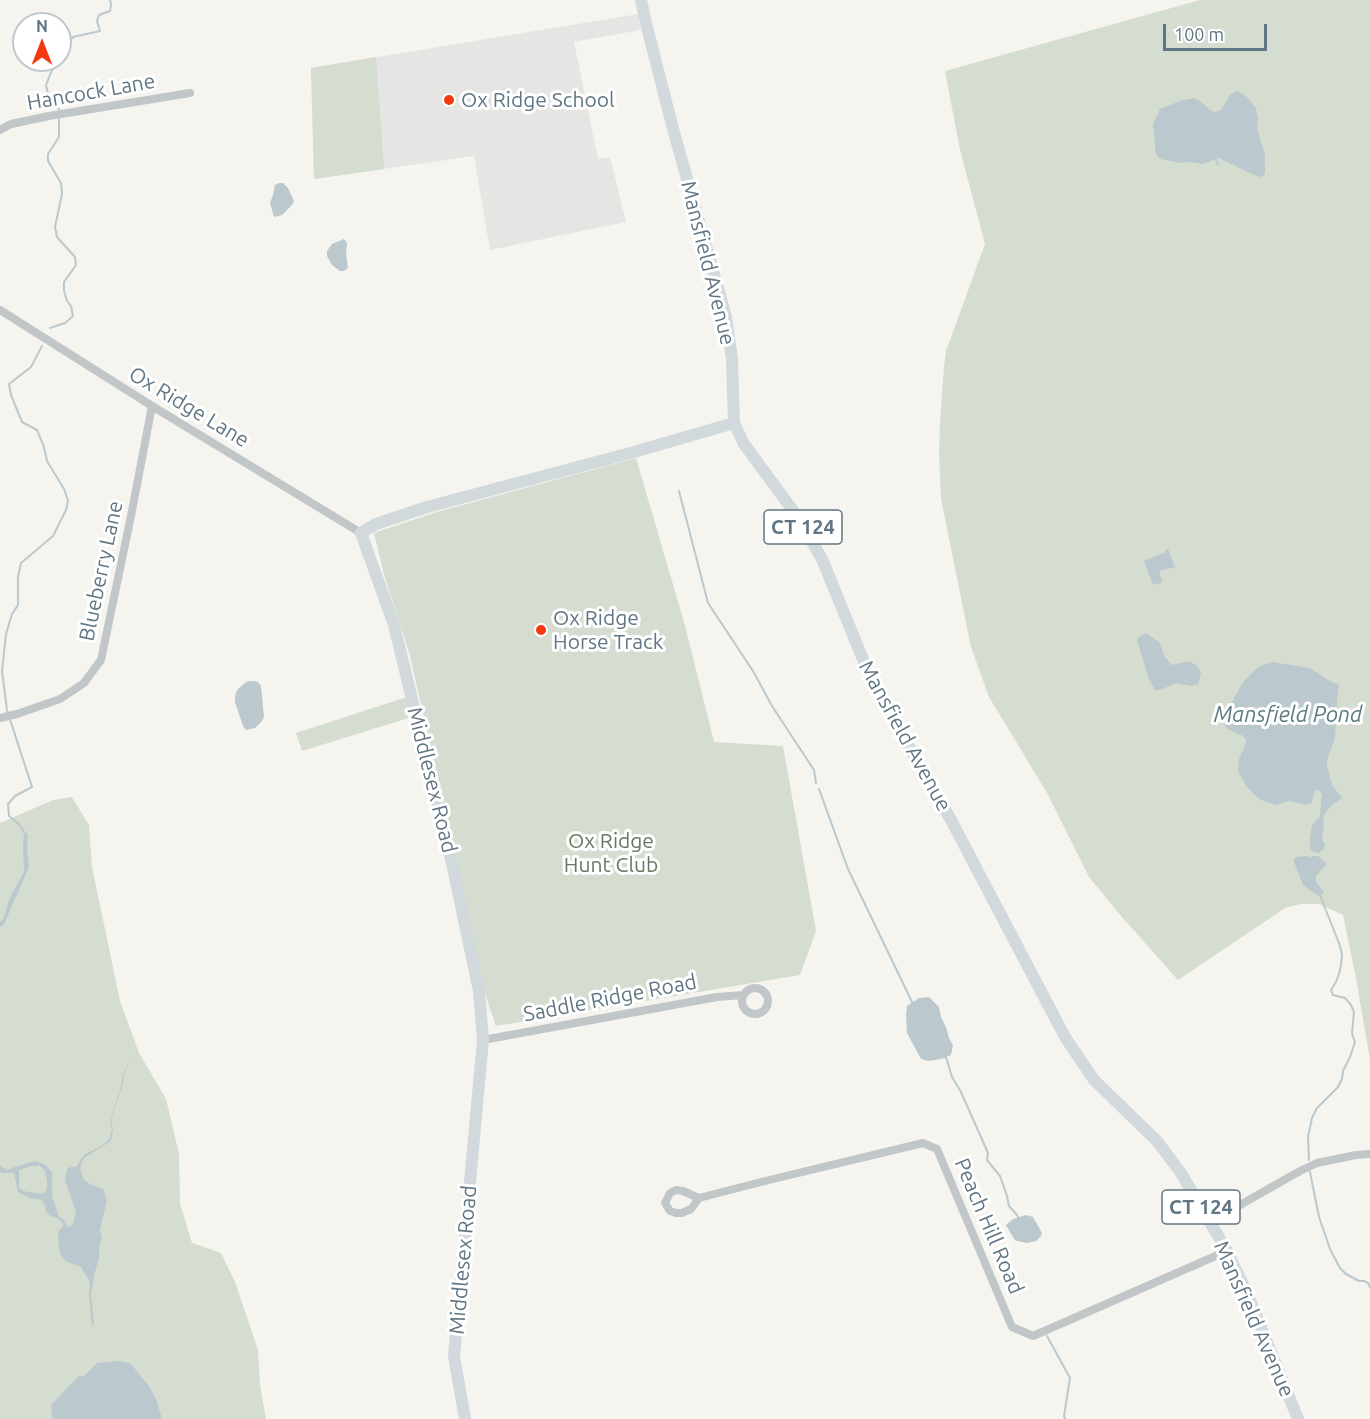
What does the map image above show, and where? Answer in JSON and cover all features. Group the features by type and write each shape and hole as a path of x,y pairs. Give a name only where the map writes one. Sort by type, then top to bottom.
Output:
{"main road":[{"name":"Mansfield Avenue","path":"641,0 726,317 732,358 734,423 744,444 797,516 822,559 873,684 951,820 1065,1037 1094,1080 1157,1141 1181,1173 1227,1251 1247,1293 1298,1419"},
{"path":"361,533 376,524 427,507 734,423"},
{"name":"Middlesex Road","path":"361,533 394,625 451,859 479,991 483,1040 454,1356 465,1419"}],"street":[{"name":"Hancock Lane","path":"0,130 11,124 49,116 190,93"},
{"name":"Ox Ridge Lane","path":"0,310 361,533"},
{"name":"Blueberry Lane","path":"3,717 60,699 84,683 101,660 152,406"},
{"name":"Saddle Ridge Road","path":"483,1040 713,997 743,995"},
{"name":"Peach Hill Road","path":"699,1198 923,1143 938,1149 1012,1327 1033,1336 1227,1251"},
{"path":"1210,1222 1317,1163 1370,1154"}],"shaded area":[{"name":"Ox Ridge School","path":"638,14 641,30 574,42 598,159 610,157 626,222 490,250 474,156 314,179 311,68"}],"green space":[{"path":"1200,0 1370,0 1370,1060 1343,915 1319,904 1301,904 1285,908 1178,980 1089,877 1047,793 989,697 971,647 941,499 940,423 946,351 985,244 960,150 945,71"},
{"path":"376,57 384,169 314,179 311,68"},
{"name":"Ox Ridge Hunt Club","path":"636,458 684,622 714,742 783,746 816,931 800,975 496,1026 486,997 409,652 384,575 374,533 437,512"},
{"path":"407,697 412,717 302,751 296,733"},
{"path":"72,797 89,825 92,867 120,1001 139,1053 166,1099 179,1154 180,1204 192,1243 221,1253 235,1282 258,1350 260,1385 266,1419 0,1419 0,823 53,800"}],"water":[{"path":"1237,91 1247,97 1256,108 1257,128 1265,155 1264,175 1261,177 1254,175 1219,158 1203,164 1181,163 1160,159 1156,155 1153,124 1160,109 1194,98 1215,112 1221,110 1231,94"},
{"path":"283,183 288,188 294,201 282,215 274,217 270,203 275,185"},
{"path":"344,239 347,243 348,268 340,271 332,265 327,251 332,244"},
{"path":"1168,549 1175,567 1159,571 1163,582 1153,585 1144,561"},
{"path":"1146,633 1159,642 1164,656 1172,665 1191,662 1197,666 1201,673 1198,684 1191,686 1176,683 1155,690 1149,679 1137,640"},
{"name":"Mansfield Pond","path":"1272,662 1310,668 1339,685 1335,738 1327,765 1332,785 1342,798 1325,813 1322,841 1325,844 1324,849 1319,853 1313,852 1310,848 1310,838 1312,826 1320,815 1322,795 1319,790 1314,791 1312,803 1306,805 1290,801 1275,805 1259,799 1247,787 1238,771 1239,759 1246,739 1226,728 1224,723 1229,707 1242,684 1258,667"},
{"path":"249,681 258,682 261,686 264,717 255,728 246,730 235,697 238,689"},
{"path":"28,833 29,867 4,924 0,927 10,897 24,872 23,843 24,835"},
{"path":"1307,856 1310,858 1318,856 1327,864 1316,876 1316,882 1324,892 1318,896 1303,885 1294,862 1294,858"},
{"path":"929,997 939,1007 953,1045 951,1055 928,1061 921,1059 907,1033 906,1015 907,1006 919,998"},
{"path":"131,1059 111,1119 113,1130 111,1141 84,1158 80,1168 84,1180 103,1189 107,1200 100,1230 102,1238 91,1295 93,1326 89,1294 90,1282 81,1267 63,1259 59,1250 58,1234 63,1224 49,1215 41,1200 18,1192 14,1173 0,1172 0,1166 8,1170 35,1161 44,1164 52,1174 52,1197 58,1216 70,1227 76,1212 65,1180 67,1169 76,1167 84,1155 103,1145 109,1139 112,1131 110,1120 123,1074","holes":["40,1166 45,1171 46,1191 42,1194 23,1191 19,1187 19,1170"]},
{"path":"1026,1215 1033,1217 1042,1233 1036,1241 1027,1243 1014,1239 1006,1225 1013,1219"},
{"path":"118,1361 130,1363 149,1386 162,1419 52,1419 51,1405 79,1376 84,1376 97,1363"}],"waterway":[{"path":"72,38 100,31 97,21 99,15 110,11 110,0"},
{"path":"51,72 46,85 48,94 59,109"},
{"path":"50,328 65,323 73,316 64,291 64,282 76,265 75,257 57,237 55,227 62,194 61,183 48,161 48,154 59,137 59,119"},
{"path":"1214,157 1218,164"},
{"path":"26,835 19,824 9,816 8,804 15,796 32,787 7,710 2,671 6,634 12,614 18,605 18,577 21,563 53,536 66,510 68,500 47,461 37,430 22,422 9,384 31,367 42,346"},
{"path":"679,491 708,603 814,770 816,783"},
{"path":"819,789 848,869 913,1004"},
{"path":"1309,1160 1308,1137 1312,1118 1317,1108 1338,1087 1355,1042 1352,1034 1354,1012 1351,1005 1345,998 1333,995 1331,990 1339,974 1342,954 1319,893"},
{"path":"944,1054 952,1077 988,1153 987,1160 1000,1176 1009,1206 1019,1219"},
{"path":"1310,1172 1319,1217 1330,1249 1340,1268 1346,1274 1368,1283 1370,1287"},
{"path":"1047,1336 1070,1378 1065,1419"}],"place":[{"name":"Ox Ridge School","path":"449,100"},
{"name":"Ox Ridge Horse Track","path":"541,630"}]}
